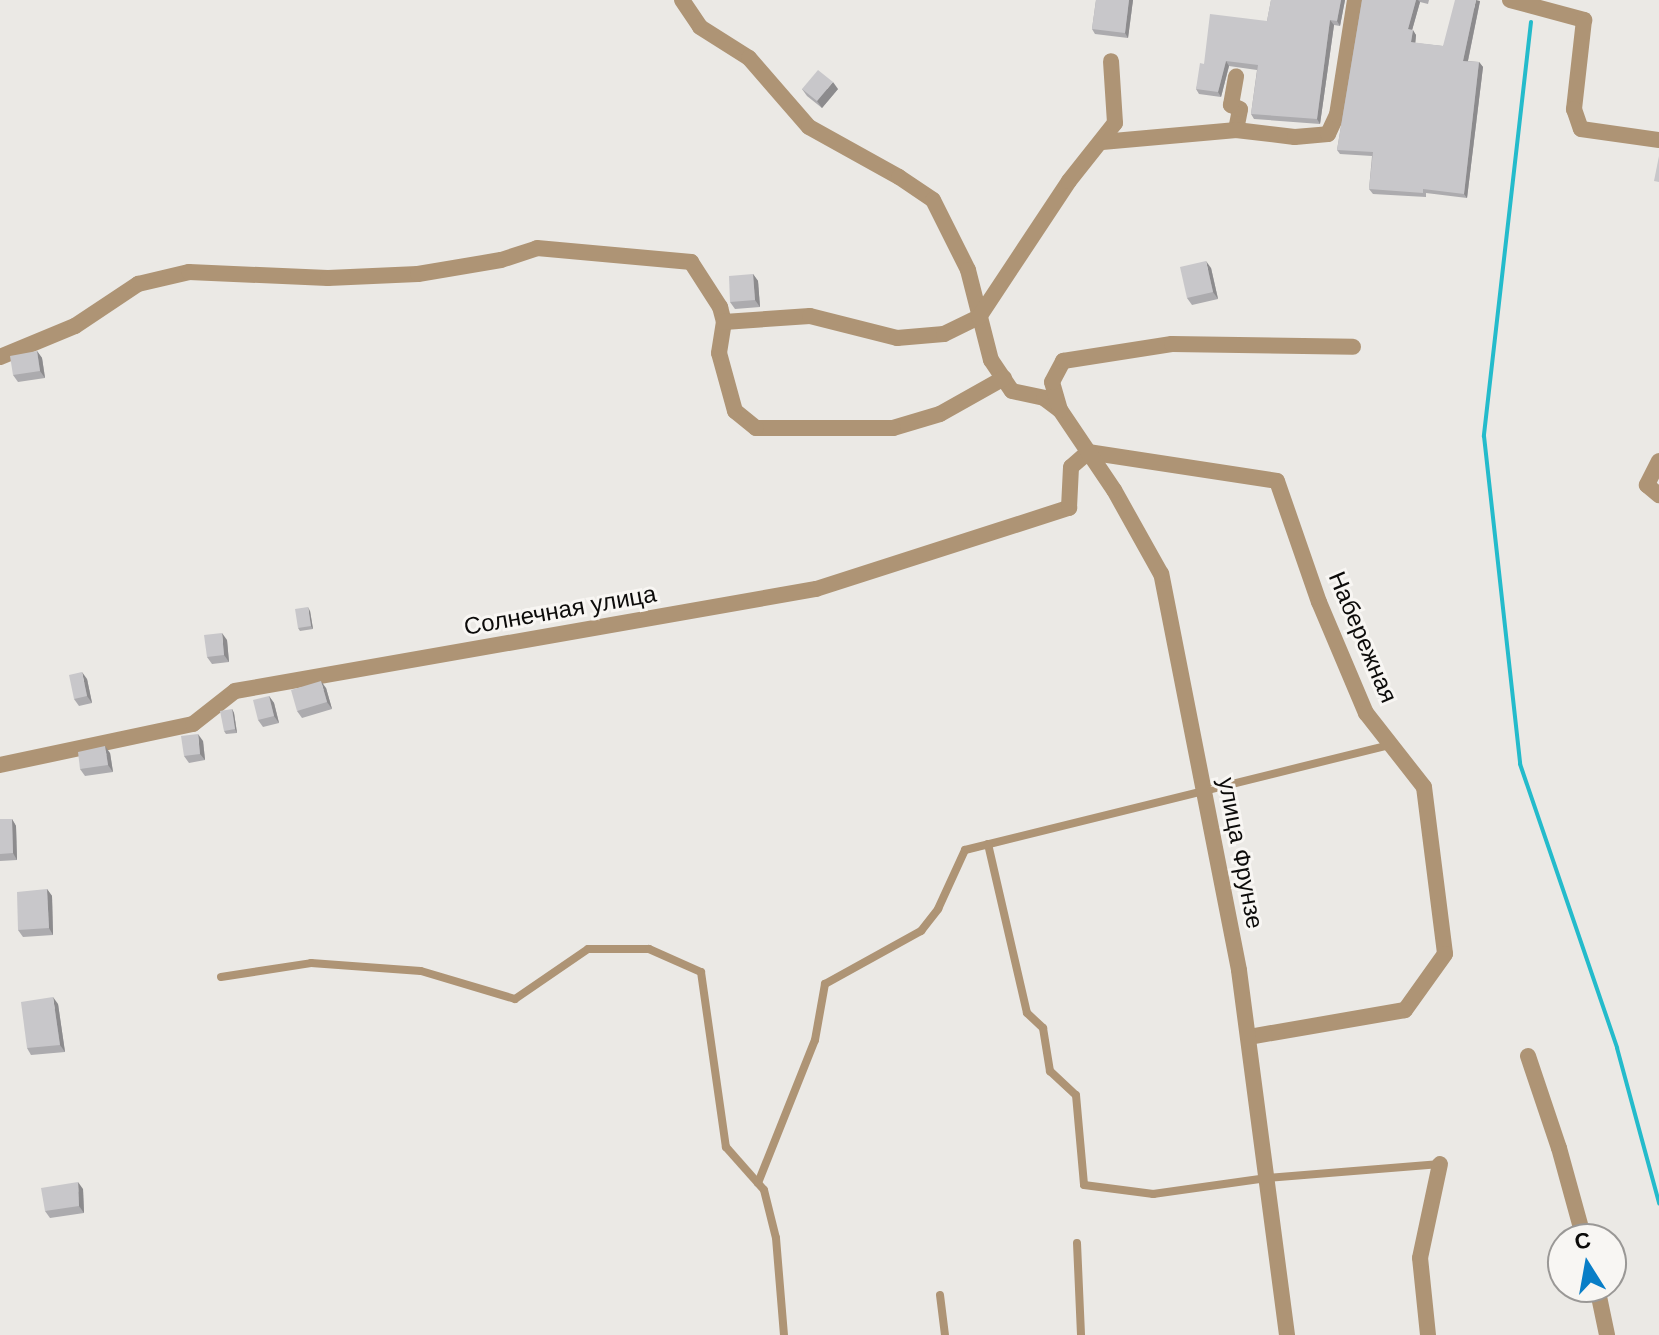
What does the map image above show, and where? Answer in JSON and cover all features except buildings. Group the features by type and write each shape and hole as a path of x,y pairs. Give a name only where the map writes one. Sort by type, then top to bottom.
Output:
{"street":[{"path":"682,0 700,27 749,58 809,127 899,177 933,200 968,270 991,360 1012,391 1044,398 1060,410"},
{"path":"1102,142 1236,130 1295,137 1328,134 1337,115 1355,0"},
{"path":"1510,0 1584,20 1574,109 1581,129 1659,140"},
{"path":"724,322 810,316 897,338 944,334 979,317 1069,181 1115,123 1111,61"},
{"path":"1236,76 1231,105 1240,109 1236,130"},
{"path":"0,357 75,326 138,284 189,272 328,278 418,274 501,260 537,248 691,262 720,307 724,322 719,353 735,411 756,428 893,428 940,414 1004,378"},
{"path":"1060,410 1052,382 1063,361 1172,344 1353,347"},
{"name":"улица Фрунзе","path":"1060,410 1161,574 1205,790 1248,1037 1287,1335"},
{"name":"Набережная","path":"1088,452 1277,481 1319,602 1366,713 1424,787 1445,954 1405,1010 1248,1037"},
{"name":"Солнечная улица","path":"0,765 193,724 235,691 816,589 1069,508 1071,467 1088,452"},
{"path":"1659,461 1647,485 1659,495"},
{"path":"1528,1056 1559,1148 1580,1223"},
{"path":"1428,1335 1420,1258 1440,1164"},
{"path":"1600,1303 1607,1335"}],"lane":[{"path":"758,1183 815,1040 825,984 921,931 938,909 965,850 1392,744"},
{"path":"988,844 1027,1013 1043,1028 1050,1071 1076,1095 1084,1185 1153,1194 1267,1178 1440,1164"},
{"path":"221,977 311,963 421,971 515,999 588,949 649,949 701,972 726,1147 764,1190 776,1238 784,1335"},
{"path":"1077,1243 1081,1335"},
{"path":"940,1295 945,1335"}],"waterway":[{"path":"1531,22 1484,436 1520,764 1617,1048 1659,1203"}]}
